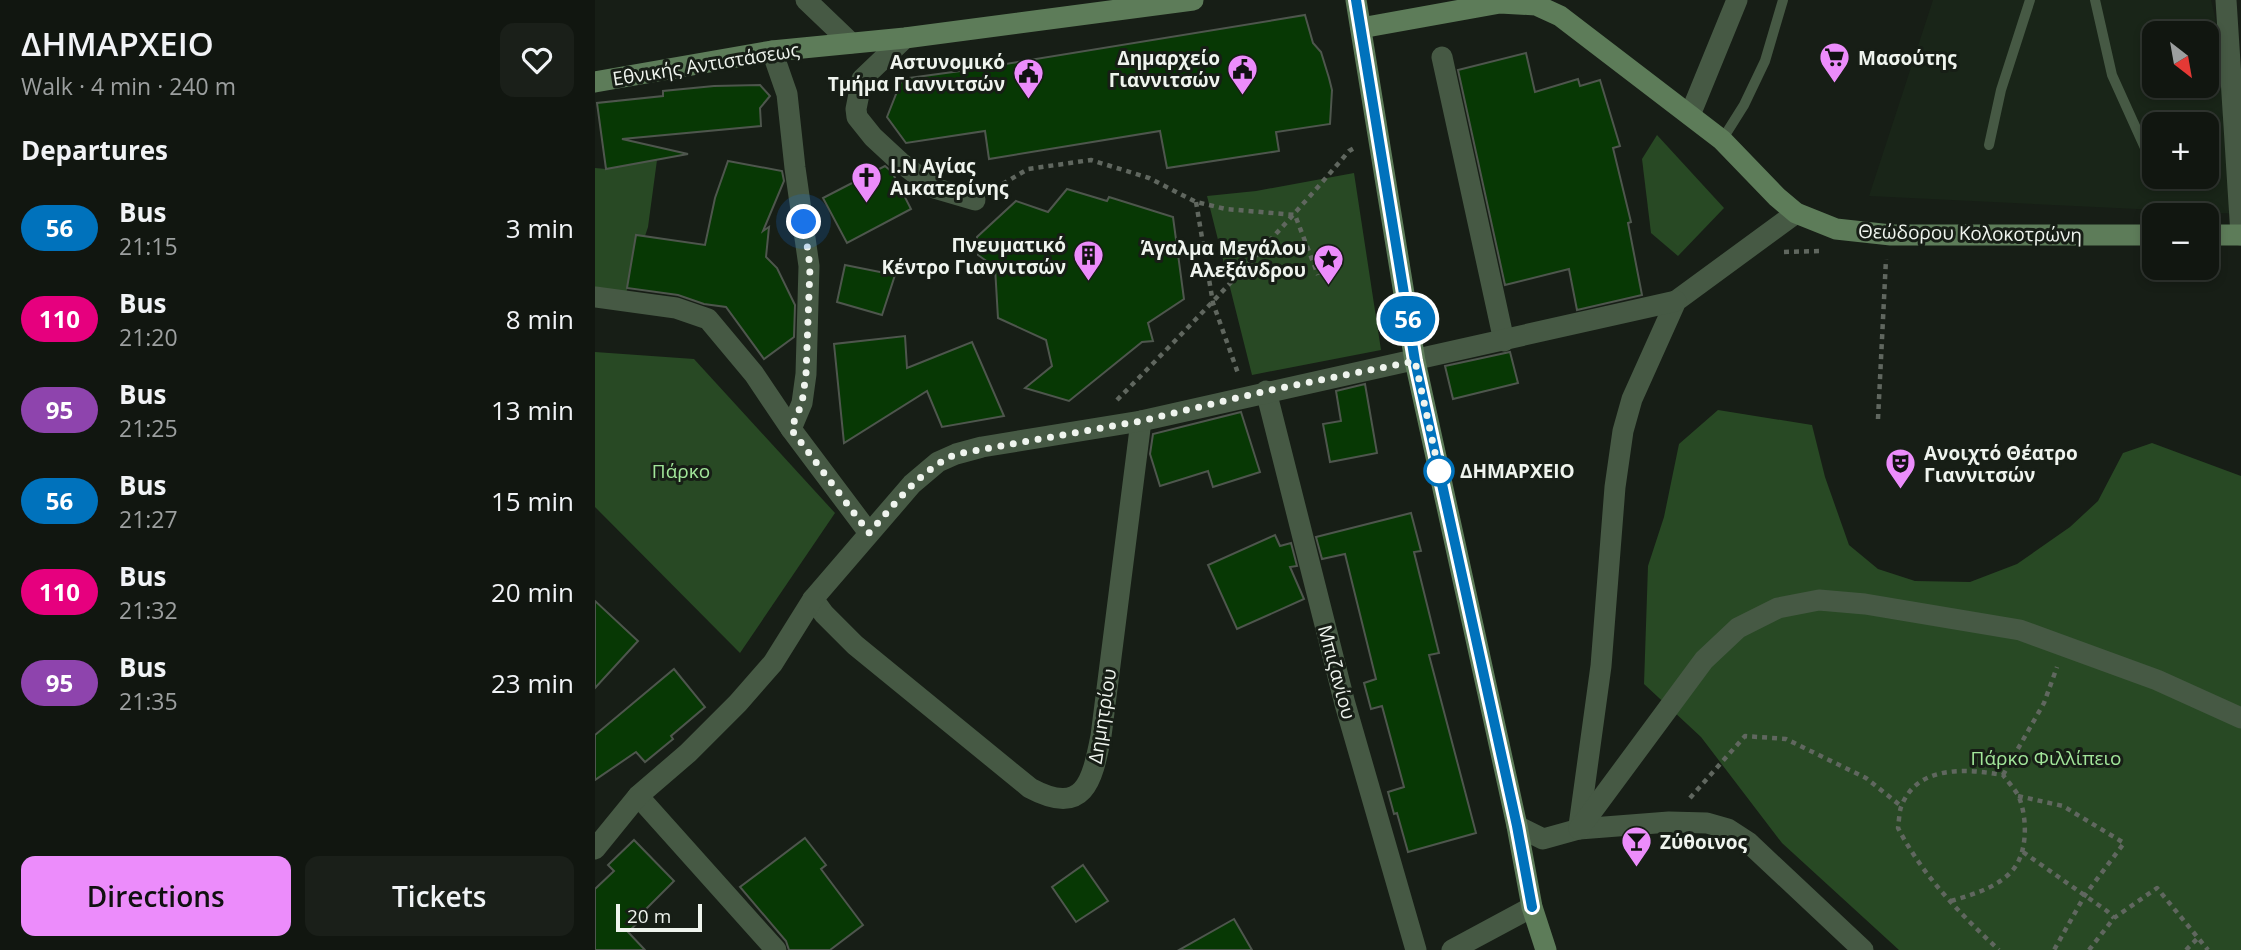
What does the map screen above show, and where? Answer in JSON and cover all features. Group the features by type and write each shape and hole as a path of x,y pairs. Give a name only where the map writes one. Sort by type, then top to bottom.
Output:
{"main road":[{"name":"Εθνικής Αντιστάσεως","path":"595,82 772,51 905,38 1097,6 1193,0"},
{"path":"1356,0 1415,361 1517,826 1532,907 1546,950"},
{"name":"Θεώδορου Κολοκοτρώνη","path":"1361,28 1500,3 1537,5 1560,16 1722,140 1796,213 1836,229 1891,235 2142,235"},
{"path":"2219,235 2241,235"}],"street":[{"path":"806,0 852,43"},
{"path":"1690,115 1737,0"},
{"path":"2226,0 2241,235"},
{"path":"905,38 862,79 857,117 882,145 934,188 975,200"},
{"path":"772,51 787,94 810,267 806,374 802,403 791,429"},
{"path":"1442,57 1504,341"},
{"path":"595,849 638,796 688,753 756,683 773,663 813,599 912,484 938,462 956,454 1141,421 1676,301 1796,213"},
{"path":"595,297 676,308 708,320 754,374 791,429 869,533"},
{"path":"1579,829 1601,666 1615,487 1623,430 1632,399 1676,301"},
{"name":"Μπιζανίου","path":"1256,394 1416,950"},
{"name":"Δημητρίου","path":"813,599 855,645 1030,788 1059,800 1076,796 1087,786 1095,771 1141,421"},
{"path":"1579,829 1704,660 1738,628 1778,608 1819,600 1865,604 2019,630 2157,680 2241,718"},
{"path":"638,796 764,946"},
{"path":"1517,826 1543,839 1579,829 1669,822 1707,823 1728,829 1748,842 1863,950"},
{"path":"1452,950 1532,907"}],"lane":[{"path":"1722,140 1744,105 1765,61 1783,0"},
{"path":"1989,145 2001,90 2030,0"},
{"path":"2095,0 2112,75 2142,141"}],"path":[{"path":"1116,401 1213,303 1295,215 1349,151 1378,134"},
{"path":"975,200 1028,169 1091,160 1149,178 1196,202 1226,209 1295,215"},
{"path":"1196,202 1213,303 1256,394"},
{"path":"1295,215 1318,275"},
{"path":"1878,419 1887,248"},
{"path":"2003,775 2044,703 2057,670 2061,644"},
{"path":"1669,822 1745,736 1786,739 1866,778 1901,806"},
{"path":"1951,901 1981,892 2010,873 2023,852 2024,821 2018,796 2003,775 1974,770 1942,771 1916,786 1901,806 1898,828 1925,874 1966,919 1999,950"},
{"path":"2018,796 2063,806 2124,843 2085,895 2054,950"},
{"path":"2023,852 2114,918"},
{"path":"2089,950 2114,918 2157,888 2208,950"},
{"path":"2186,950 2198,938"}],"shaded area":[{"path":"1933,0 2211,0 2216,21 2142,21 2142,98 2219,98 2219,34 2241,128 2241,214 2219,213 2219,203 2142,203 2142,209 1869,196"}],"green space":[{"path":"1657,135 1724,208 1678,256 1651,233 1642,159"},
{"path":"657,160 648,227 626,293 595,288 595,168 606,169"},
{"path":"1354,173 1381,350 1252,375 1207,196 1256,191"},
{"name":"Πάρκο","path":"595,352 694,359 835,513 740,653 595,507"},
{"name":"Πάρκο Φιλλίπειο","path":"1718,410 1812,425 1825,477 1849,545 1878,569 1915,581 1970,582 2017,564 2070,527 2098,501 2123,453 2152,443 2241,476 2241,950 1899,950 1782,843 1701,737 1644,684 1648,566 1664,517 1679,444"}],"building":[{"path":"1305,15 1313,43 1321,52 1332,90 1330,124 1276,132 1279,151 1167,168 1160,131 989,159 985,131 906,143 887,117 902,79"},
{"path":"1526,53 1535,92 1578,79 1580,86 1600,80 1620,146 1613,148 1631,222 1628,223 1642,295 1577,310 1569,269 1505,285 1458,70"},
{"path":"760,85 770,96 760,108 761,126 622,139 688,154 606,169 597,103 663,96 663,91"},
{"path":"728,161 782,171 784,181 763,231 769,227 766,257 777,268 795,305 794,337 764,359 726,307 704,304 678,295 627,288 636,235 705,245 715,198"},
{"name":"Ι.Ν Αγίας Αικατερίνης","path":"885,166 892,172 911,209 847,243 823,198"},
{"name":"Πνευματικό Κέντρο Γιαννιτσών","path":"1067,189 1107,201 1109,197 1173,217 1184,299 1148,323 1153,341 1142,342 1069,401 1025,388 1052,366 1046,340 998,318 995,267 978,255 977,237 1016,201 1048,212"},
{"path":"845,265 895,275 882,315 837,302"},
{"path":"905,336 907,368 972,342 1004,416 942,427 927,391 844,443 834,344"},
{"path":"1510,352 1518,383 1453,399 1445,366"},
{"path":"1365,384 1377,453 1330,462 1323,424 1341,421 1336,391"},
{"path":"1241,412 1260,472 1213,487 1208,471 1160,486 1150,454 1153,434"},
{"path":"1411,513 1421,551 1414,552 1439,653 1429,655 1476,833 1408,852 1388,792 1404,787 1382,706 1371,709 1364,683 1376,679 1345,554 1322,559 1316,537"},
{"path":"1275,535 1280,546 1291,543 1297,566 1290,567 1304,599 1237,629 1208,565"},
{"path":"595,601 638,641 595,688"},
{"path":"674,669 705,707 645,762 636,752 595,780 595,735"},
{"path":"805,838 826,865 821,869 863,925 830,950 789,950 786,941 740,887"},
{"path":"634,840 674,881 644,911 647,914 628,932 645,950 595,950 595,889 614,871 608,865"},
{"path":"1083,865 1108,901 1076,922 1052,887"},
{"path":"1234,919 1252,950 1179,950"}],"bus line":[{"name":"56","path":"1356,0 1415,361 1517,826 1532,907"}],"place":[{"name":"Μασούτης","path":"1835,85"},
{"name":"Δημαρχείο Γιαννιτσών","path":"1243,96"},
{"name":"Αστυνομικό Τμήμα Γιαννιτσών","path":"1028,100"},
{"name":"Ι.Ν Αγίας Αικατερίνης","path":"867,204"},
{"name":"Πνευματικό Κέντρο Γιαννιτσών","path":"1089,283"},
{"name":"Άγαλμα Μεγάλου Αλεξάνδρου","path":"1329,286"},
{"name":"ΔΗΜΑΡΧΕΙΟ","path":"1439,471"},
{"name":"Ανοιχτό Θέατρο Γιαννιτσών","path":"1901,491"},
{"name":"Ζύθοινος","path":"1637,869"}],"route":[{"path":"804,222 810,267 806,374 802,403 791,429 869,533 912,484 938,462 956,454 982,447 1141,421 1266,391 1415,361 1439,471"}]}
